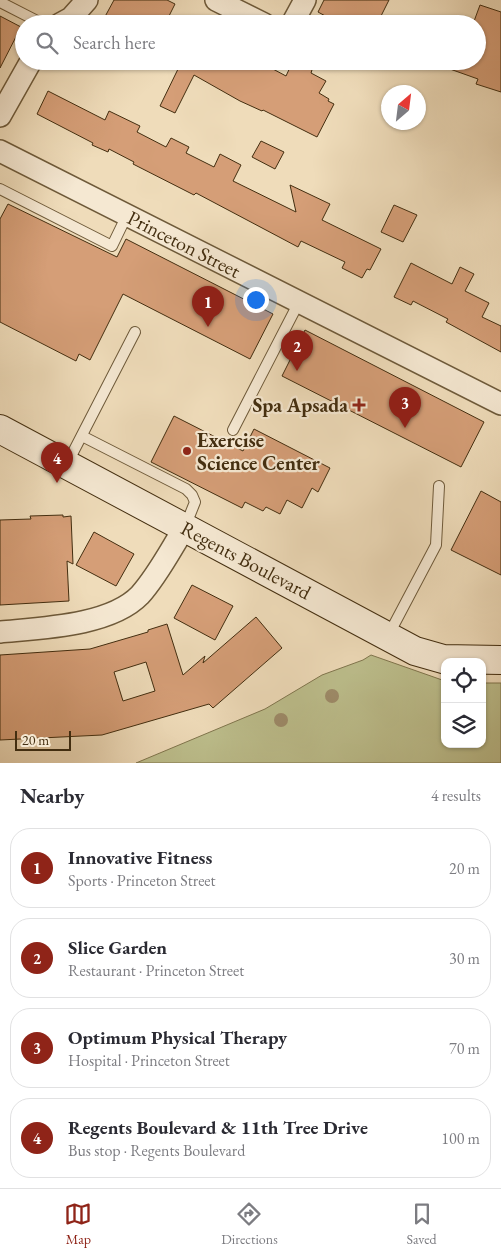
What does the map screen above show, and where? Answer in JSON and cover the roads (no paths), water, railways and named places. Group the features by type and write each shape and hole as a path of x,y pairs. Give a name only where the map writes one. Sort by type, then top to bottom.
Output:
{"main road":[{"name":"Regents Boulevard","path":"0,429 415,651 443,659 496,662"}],"street":[{"path":"74,15 87,0"},
{"path":"216,0 246,15"},
{"path":"297,15 305,0"},
{"path":"0,116 26,70"},
{"name":"Princeton Street","path":"1,155 127,215 501,404"},
{"path":"0,632 61,626 111,613 126,606 140,595 185,527"}],"lane":[{"path":"0,2 25,15"},
{"path":"0,189 112,246 127,215"},
{"path":"233,430 299,302"},
{"path":"67,464 135,332"},
{"path":"82,436 186,489 192,494 195,502 185,527"},
{"path":"388,637 436,545 439,486"}],"place":[{"name":"Innovative Fitness","path":"208,327"},
{"name":"Slice Garden","path":"297,371"},
{"name":"Spa Apsada","path":"359,405"},
{"name":"Optimum Physical Therapy","path":"405,428"},
{"name":"Exercise Science Center","path":"187,451"},
{"name":"Regents Boulevard & 11th Tree Drive","path":"57,483"}]}
